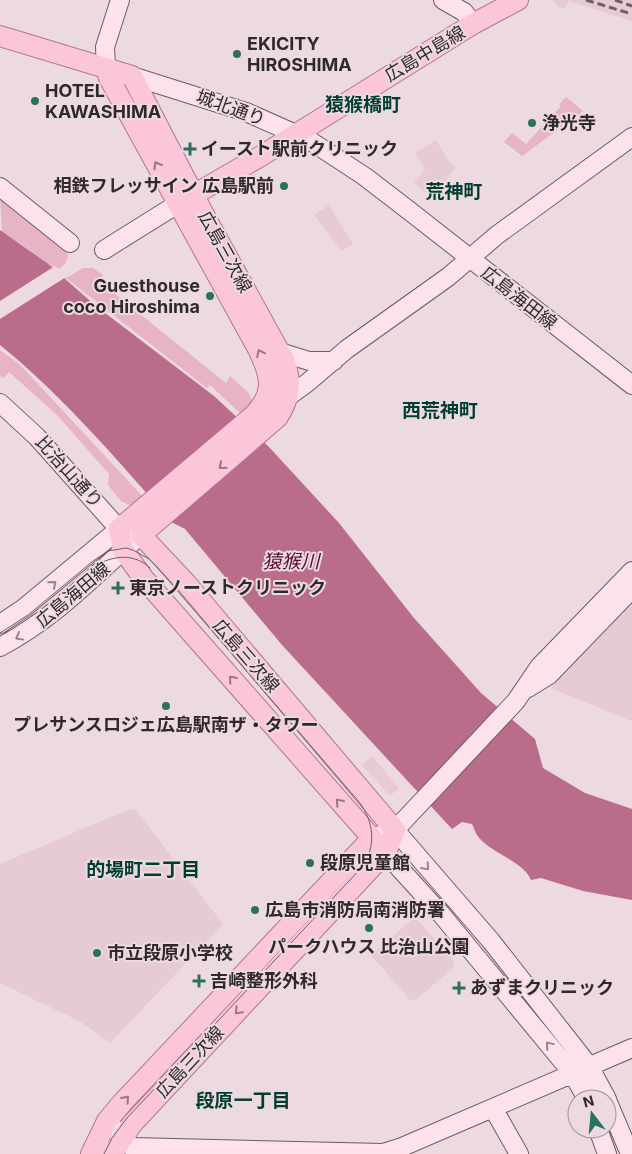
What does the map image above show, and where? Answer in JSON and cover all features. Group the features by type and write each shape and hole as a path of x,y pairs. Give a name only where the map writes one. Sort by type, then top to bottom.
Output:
{"main road":[{"name":"広島中島線","path":"186,199 473,24 518,0"},
{"path":"1,37 132,76"},
{"name":"広島三次線","path":"106,68 109,78 280,352 287,368 289,396"},
{"name":"広島三次線","path":"132,76 186,199 267,367 270,384 266,399"},
{"path":"119,529 157,510 254,428 278,417 289,396"},
{"path":"254,428 266,399"},
{"path":"141,535 157,510"},
{"name":"広島三次線","path":"91,1154 107,1121 372,838 144,579 123,550 119,529"},
{"name":"広島三次線","path":"117,1146 386,852 395,830 186,584 141,535"}],"street":[{"path":"106,68 105,47 120,0"},
{"path":"443,0 464,12 473,24"},
{"name":"城北通り","path":"132,76 246,112 295,134 364,176 448,240 469,259"},
{"path":"469,259 497,235 632,137"},
{"path":"0,187 70,243"},
{"path":"104,250 186,199"},
{"name":"広島海田線","path":"289,396 469,259 632,385"},
{"path":"280,352 309,361 334,361"},
{"path":"266,399 289,396"},
{"name":"比治山通り","path":"0,403 38,437 119,529"},
{"path":"119,529 141,535"},
{"name":"広島海田線","path":"0,624 24,608 119,529"},
{"name":"広島海田線","path":"0,648 30,631 54,614 141,535"},
{"path":"581,1089 573,1074 441,914 372,838 395,830 508,709 525,689 539,667 632,571"},
{"path":"525,689 549,675 632,589"},
{"path":"395,830 491,941 589,1066 601,1089"},
{"path":"107,1121 117,1146 132,1148 383,1152 396,1150 632,1048"},
{"path":"493,1108 519,1154"},
{"path":"617,1123 630,1154"},
{"path":"602,1139 607,1154"}],"shaded area":[{"path":"553,0 632,0 632,21 568,1 565,9 557,6"},
{"path":"566,97 583,111 522,156 504,142 512,133 526,144 561,106 559,104"},
{"path":"436,140 449,162 456,167 432,197 414,183 425,169 415,153"},
{"path":"0,195 65,247 68,256 65,264 59,269 55,266 53,268 21,244 2,233"},
{"path":"329,205 353,244 341,251 314,215"},
{"path":"83,268 93,268 103,275 100,282 226,383 230,376 249,393 254,406 241,414 210,385 207,388 66,278"},
{"path":"0,350 19,364 145,499 131,506 121,501 108,485 109,474 58,416 9,372 4,378 0,376"},
{"path":"632,604 632,720 631,721 551,688"},
{"path":"372,756 399,788 390,796 362,765"},
{"name":"市立段原小学校","path":"130,809 136,810 223,924 110,1043 81,1022 0,983 0,864"},
{"path":"415,917 454,961 453,968 416,1000 410,1000 371,955"}],"water":[{"name":"猿猴川","path":"0,230 47,263 96,306 214,396 269,447 339,523 414,618 481,693 535,739 543,768 585,793 632,809 632,900 583,891 541,878 531,880 521,867 482,841 472,824 462,822 452,829 282,645 185,529 173,523 68,408 24,365 0,345"}],"pier":[{"path":"55,266 66,277 0,319 0,301"}],"tram line":[{"path":"0,633 28,615 93,561 108,551 126,548 133,550 149,559 157,567 360,803 371,826 370,850 363,866 127,1118 112,1138 104,1154"},
{"path":"95,566 102,562 124,557 138,560 150,568"}],"railway":[{"path":"586,0 632,14"},
{"path":"615,0 632,6"}],"place":[{"name":"EKICITY HIROSHIMA","path":"237,54"},
{"name":"HOTEL KAWASHIMA","path":"35,101"},
{"name":"浄光寺","path":"532,123"},
{"name":"イースト駅前クリニック","path":"190,149"},
{"name":"相鉄フレッサイン 広島駅前","path":"284,186"},
{"name":"Guesthouse coco Hiroshima","path":"210,296"},
{"name":"東京ノーストクリニック","path":"118,588"},
{"name":"プレサンスロジェ広島駅南ザ・タワー","path":"166,706"},
{"name":"段原児童館","path":"310,863"},
{"name":"広島市消防局南消防署","path":"255,910"},
{"name":"パークハウス 比治山公園","path":"369,928"},
{"name":"市立段原小学校","path":"97,953"},
{"name":"吉崎整形外科","path":"199,981"},
{"name":"あずまクリニック","path":"459,988"}],"district":[{"name":"猿猴橋町","path":"363,104"},
{"name":"荒神町","path":"454,191"},
{"name":"西荒神町","path":"440,410"},
{"name":"的場町二丁目","path":"143,869"},
{"name":"段原一丁目","path":"243,1100"}]}
